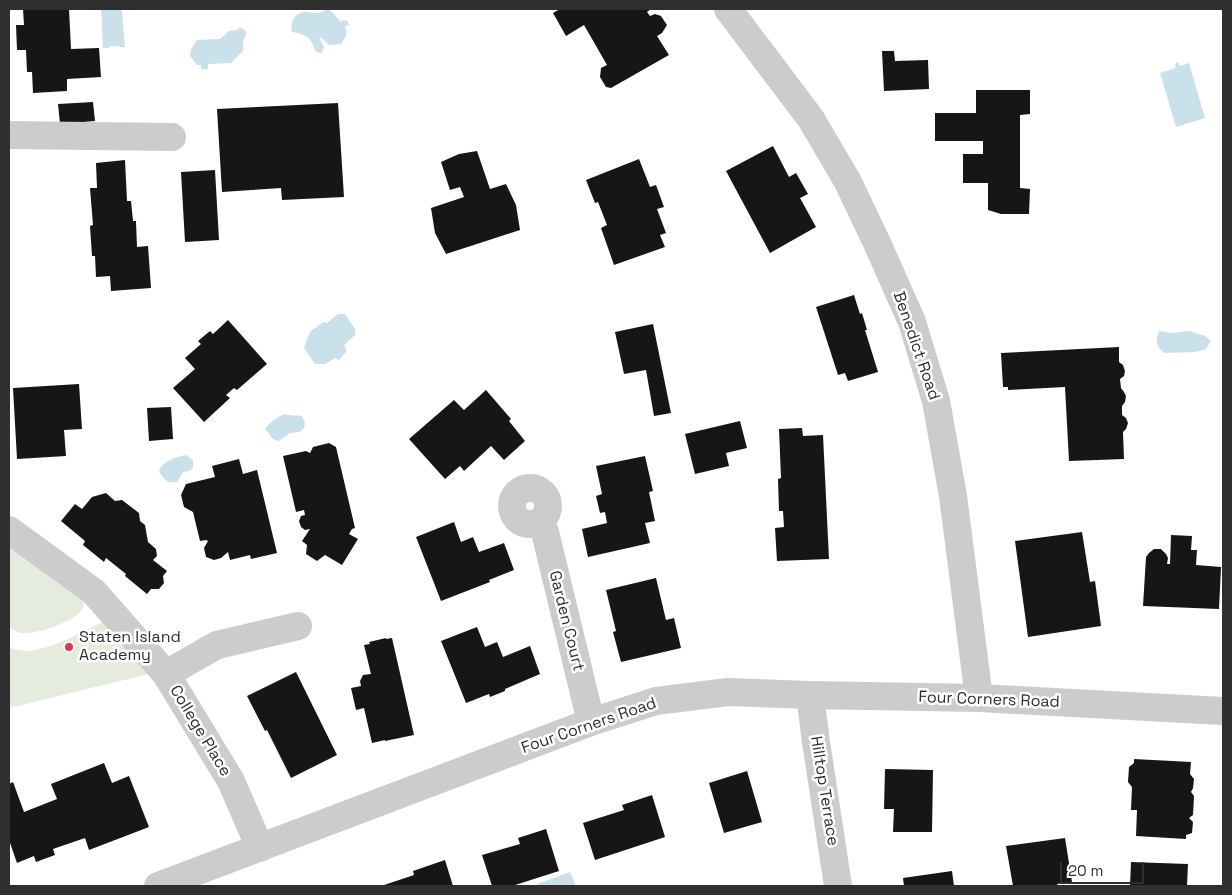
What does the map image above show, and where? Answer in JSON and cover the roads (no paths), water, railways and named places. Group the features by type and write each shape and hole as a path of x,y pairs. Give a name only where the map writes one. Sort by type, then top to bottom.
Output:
{"street":[{"name":"Benedict Road","path":"728,9 816,126 848,182 912,322 936,401 953,496 979,698"},
{"path":"9,135 172,137"},
{"name":"Garden Court","path":"540,522 545,532 591,722"},
{"name":"College Place","path":"9,530 94,592 166,674 230,781 260,848"},
{"path":"166,674 217,644 298,626"},
{"name":"Four Corners Road","path":"158,886 208,877 260,848 591,722 656,701 728,692 979,698 1223,711"},
{"name":"Hilltop Terrace","path":"810,695 838,886"}],"water":[{"path":"101,9 121,9 125,47 109,46 109,48 103,48"},
{"path":"328,9 341,22 343,20 348,21 349,25 345,26 346,35 341,44 329,45 319,37 324,47 322,53 316,52 308,37 292,32 292,24 294,18 300,13 318,13"},
{"path":"240,27 247,32 243,41 243,51 231,63 208,64 208,69 201,69 201,65 197,65 190,56 191,49 197,40 220,39 229,31 237,30"},
{"path":"1178,62 1180,66 1189,63 1205,118 1176,127 1160,73 1176,68 1175,64"},
{"path":"338,314 345,314 355,329 355,335 344,345 346,352 339,360 335,358 325,364 315,364 304,348 310,332 323,322 327,323"},
{"path":"1159,331 1173,333 1189,331 1205,336 1211,341 1206,349 1195,352 1164,353 1157,343"},
{"path":"285,414 302,416 305,423 304,428 299,432 290,433 279,441 272,437 265,429 279,416"},
{"path":"186,455 193,460 193,468 183,472 177,482 166,480 159,472 160,468 170,460"},
{"path":"570,872 576,886 537,886 537,884"}],"place":[{"name":"Staten Island Academy","path":"69,647"}]}
